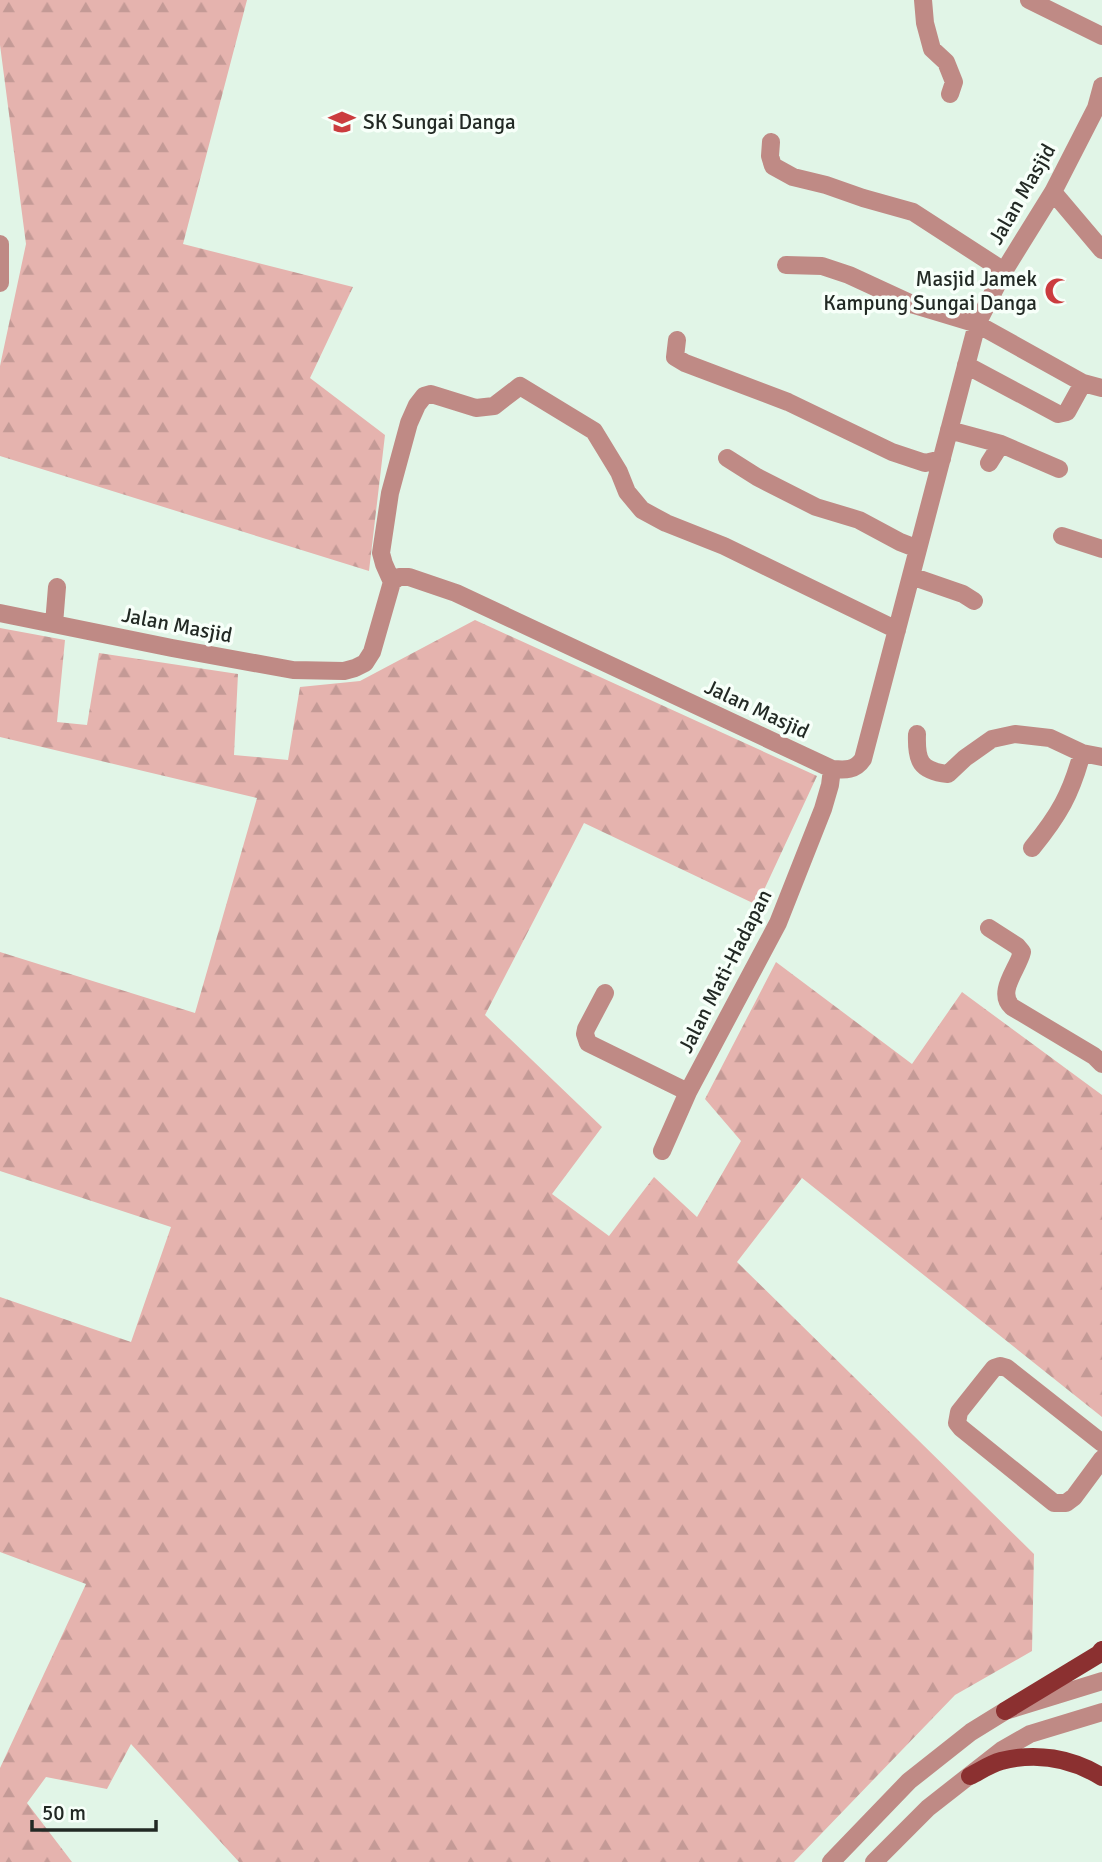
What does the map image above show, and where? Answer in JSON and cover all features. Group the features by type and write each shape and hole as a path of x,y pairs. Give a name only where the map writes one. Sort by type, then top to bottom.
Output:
{"main road":[{"path":"1006,1711 1102,1650"},
{"path":"970,1776 999,1762 1035,1757 1059,1758 1102,1777"}],"street":[{"path":"923,0 925,23 932,49 946,62 954,82 950,94"},
{"path":"1029,0 1102,36"},
{"name":"Jalan Masjid","path":"0,613 293,670 344,671 365,663 372,652 393,582 399,577 409,577 456,593 832,769 851,769 858,766 863,759 977,324 1004,271 1053,192 1096,108 1102,86"},
{"path":"771,142 770,156 773,166 793,177 913,212 1004,271"},
{"path":"1053,192 1102,250"},
{"path":"0,244 0,281"},
{"path":"786,265 822,266 849,275 914,305 977,324 1083,383 1102,388"},
{"path":"677,340 675,357 685,363 788,402 892,452 925,463 942,458"},
{"path":"966,365 1058,414 1067,412 1083,383"},
{"path":"393,582 381,552 383,535 398,462 417,405 424,396 430,394 476,408 494,406 520,386 594,431 614,463 627,492 642,510 897,630"},
{"path":"949,429 1001,444 1059,469"},
{"path":"989,463 1001,444"},
{"path":"727,458 757,477 816,507 859,520 918,549"},
{"path":"1062,536 1102,549"},
{"path":"911,576 963,594 974,601"},
{"path":"54,624 57,587"},
{"path":"916,734 916,752 922,766 934,772 948,774 992,738 1015,734 1050,737 1082,752 1102,757"},
{"path":"1032,848 1064,804 1082,752"},
{"name":"Jalan Mati-Hadapan","path":"662,1151 688,1092 778,923 822,809 832,769"},
{"path":"989,929 1022,951 1005,992 1007,1003 1094,1056 1102,1064"},
{"path":"605,993 586,1029 588,1043 688,1092"},
{"path":"1102,1443 1007,1368 1000,1366 994,1368 959,1412 957,1423 1054,1503 1066,1503 1074,1497 1102,1459"},
{"path":"831,1862 909,1781 971,1732 1006,1711 1102,1681"},
{"path":"874,1862 928,1808 1002,1750 1030,1734 1102,1712"}],"green space":[{"path":"0,0 247,0 183,244 353,287 310,378 385,435 369,571 0,456 0,366 26,244 0,45"},
{"path":"475,620 817,776 757,905 584,823 485,1015 602,1127 552,1194 609,1236 654,1177 697,1217 741,1141 705,1099 776,962 912,1064 962,992 1102,1095 1102,1417 802,1178 737,1262 1034,1554 1032,1651 955,1695 794,1862 239,1862 131,1744 107,1789 46,1777 27,1803 72,1862 0,1862 0,1768 86,1584 0,1552 0,1297 131,1342 171,1227 0,1171 0,952 195,1013 257,798 0,737 0,628 65,640 57,722 87,725 99,653 238,674 234,755 288,760 300,687 360,681"}],"place":[{"name":"SK Sungai Danga","path":"342,122"},
{"name":"Masjid Jamek Kampung Sungai Danga","path":"1058,291"}]}
